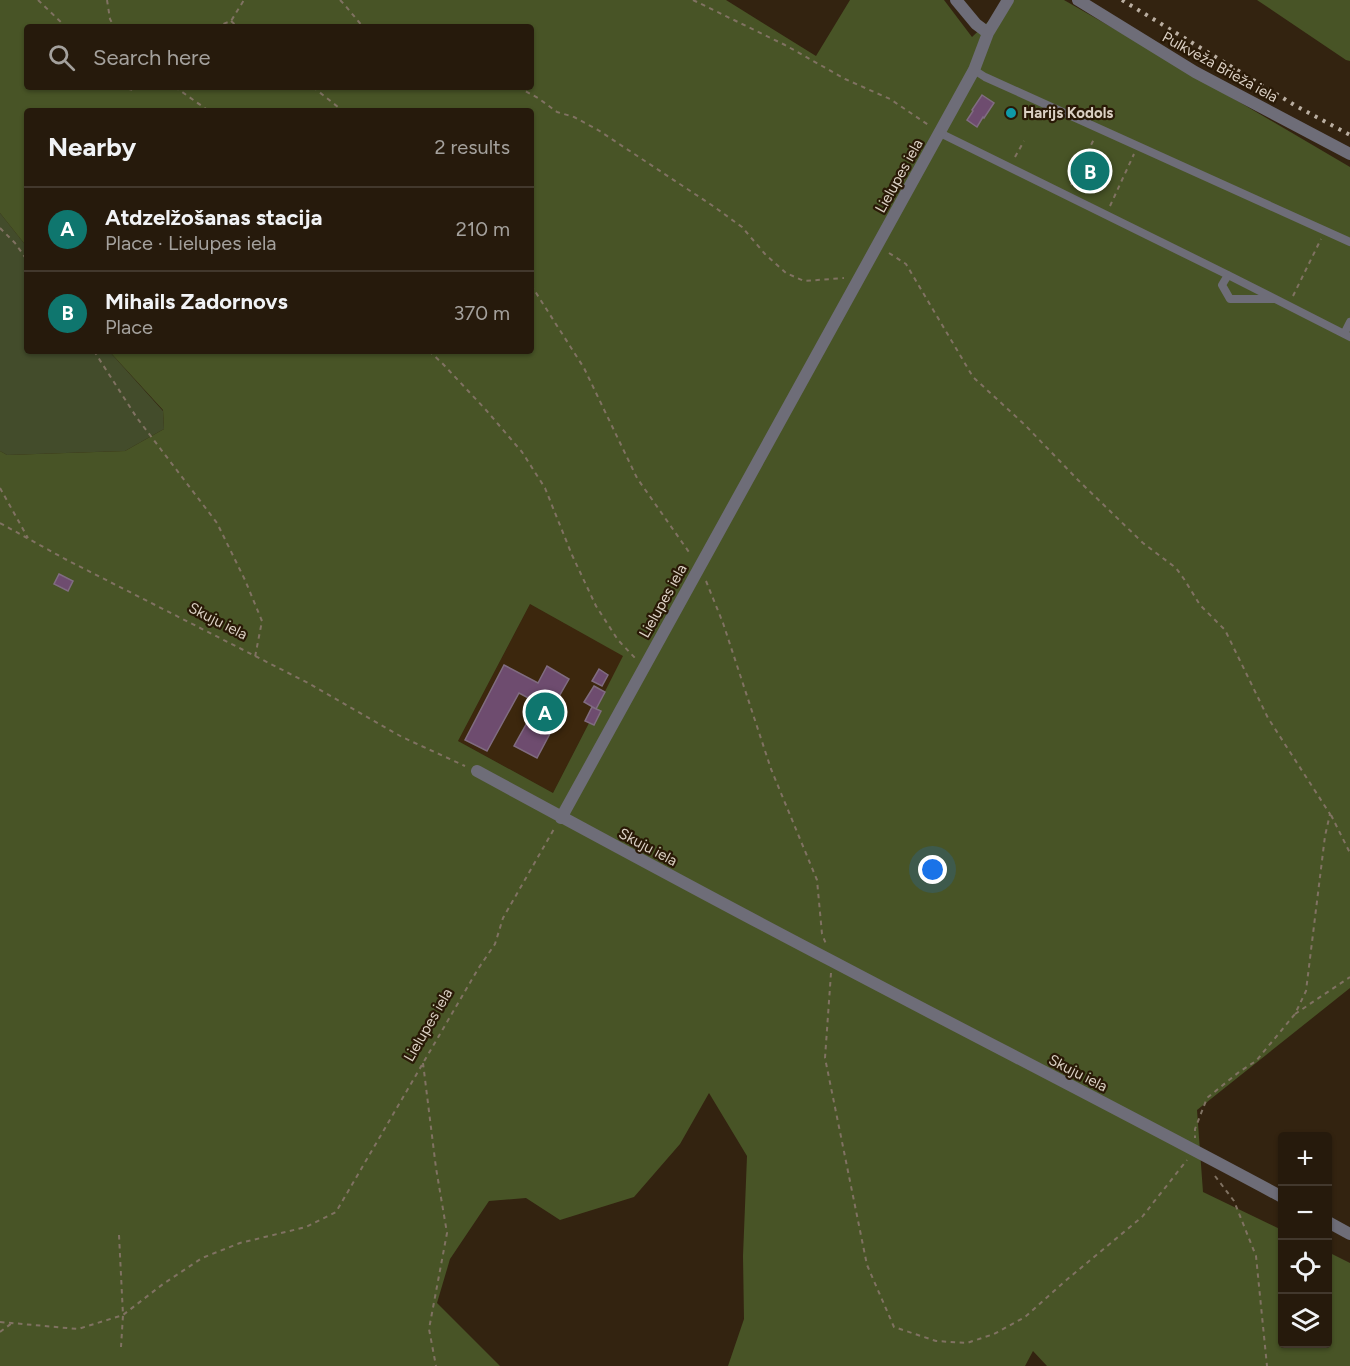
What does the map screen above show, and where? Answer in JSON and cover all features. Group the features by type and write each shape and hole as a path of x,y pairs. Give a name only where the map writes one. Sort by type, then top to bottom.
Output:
{"street":[{"path":"956,0 976,24 988,33"},
{"name":"Lielupes iela","path":"561,818 940,133 974,70 988,33 1008,0"},
{"name":"Pulkveža Brieža iela","path":"1078,0 1195,72 1350,154"},
{"name":"Skuju iela","path":"477,771 831,961 1278,1195"},
{"path":"1332,1224 1350,1234"}],"lane":[{"path":"974,70 1350,242"},
{"path":"940,133 1347,335 1350,322"},
{"path":"1228,275 1222,285 1230,299 1274,299"}],"path":[{"path":"38,0 63,24"},
{"path":"107,0 112,24"},
{"path":"223,24 231,21 244,0"},
{"path":"340,0 361,24"},
{"path":"693,0 785,45 845,79 890,99 940,133"},
{"path":"231,21 234,24"},
{"path":"179,90 205,108"},
{"path":"317,90 339,108"},
{"path":"523,90 557,112 574,117 598,130 742,227 765,254 786,273 804,281 838,279 861,274"},
{"path":"1066,196 1099,129"},
{"path":"1010,168 1024,141"},
{"path":"1106,215 1138,146"},
{"path":"0,228 24,256"},
{"path":"1288,305 1325,231"},
{"path":"878,245 906,264 973,377 1025,424 1143,543 1176,568 1200,605 1225,630 1268,718 1330,814 1350,853"},
{"path":"534,290 584,368 637,478 700,567 723,622 771,769 817,880 822,934 831,961 825,1058 867,1265 894,1327 936,1341 967,1343 994,1334 1024,1317 1142,1217 1195,1150 1195,1128 1207,1098 1256,1061 1295,1014 1306,992 1325,836 1330,814"},
{"path":"96,354 137,418 217,523 245,579 262,621 255,657"},
{"path":"432,354 486,410 522,452 545,488 572,555 597,606 618,640 643,667"},
{"path":"0,488 29,540"},
{"name":"Skuju iela","path":"0,524 308,683 402,737 477,771"},
{"name":"Lielupes iela","path":"123,1315 202,1258 240,1243 306,1227 336,1212 478,969 495,944 503,918 561,818"},
{"path":"1295,1014 1350,977"},
{"path":"423,1063 436,1168 447,1233 429,1329 436,1366"},
{"path":"1215,1175 1234,1201 1256,1256 1267,1366"},
{"path":"118,1235 123,1315 121,1347"},
{"path":"0,1322 78,1329 123,1315"},
{"path":"0,1332 12,1323"}],"shaded area":[{"path":"530,604 624,656 596,709 601,711 594,725 589,723 553,793 458,741"}],"green space":[{"path":"0,0 726,0 816,56 850,0 944,0 972,37 1011,0 1064,0 1350,167 1350,988 1197,1110 1203,1192 1278,1228 1278,1348 1332,1348 1332,1254 1350,1263 1350,1366 1047,1366 1033,1351 1025,1366 728,1366 744,1319 743,1256 747,1156 709,1093 680,1144 634,1197 560,1220 526,1198 489,1201 450,1259 437,1303 500,1366 0,1366 0,451 7,455 125,451 164,429 163,410 112,354 534,354 534,108 24,108 24,243 0,213","holes":["530,604 623,656 596,709 601,712 594,725 589,723 553,793 458,741"]},
{"path":"1257,0 1350,0 1350,61 1346,60"},
{"path":"0,213 24,243 24,354 112,354 163,411 164,429 125,451 7,455 0,451"}],"building":[{"path":"982,95 994,103 977,127 967,120"},
{"path":"59,574 73,581 68,591 54,584"},
{"path":"504,665 538,683 547,666 569,679 545,721 554,726 537,758 514,746 538,703 519,693 487,751 465,740"},
{"path":"599,669 608,675 602,686 592,681"},
{"path":"594,686 605,692 596,709 584,702"},
{"path":"592,707 601,711 594,725 585,721"}],"railway":[{"path":"1122,0 1296,106 1350,135"}],"place":[{"name":"Harijs Kodols","path":"1011,113"},
{"name":"Mihails Zadornovs","path":"1090,171"},
{"name":"Atdzelžošanas stacija","path":"545,712"}]}
